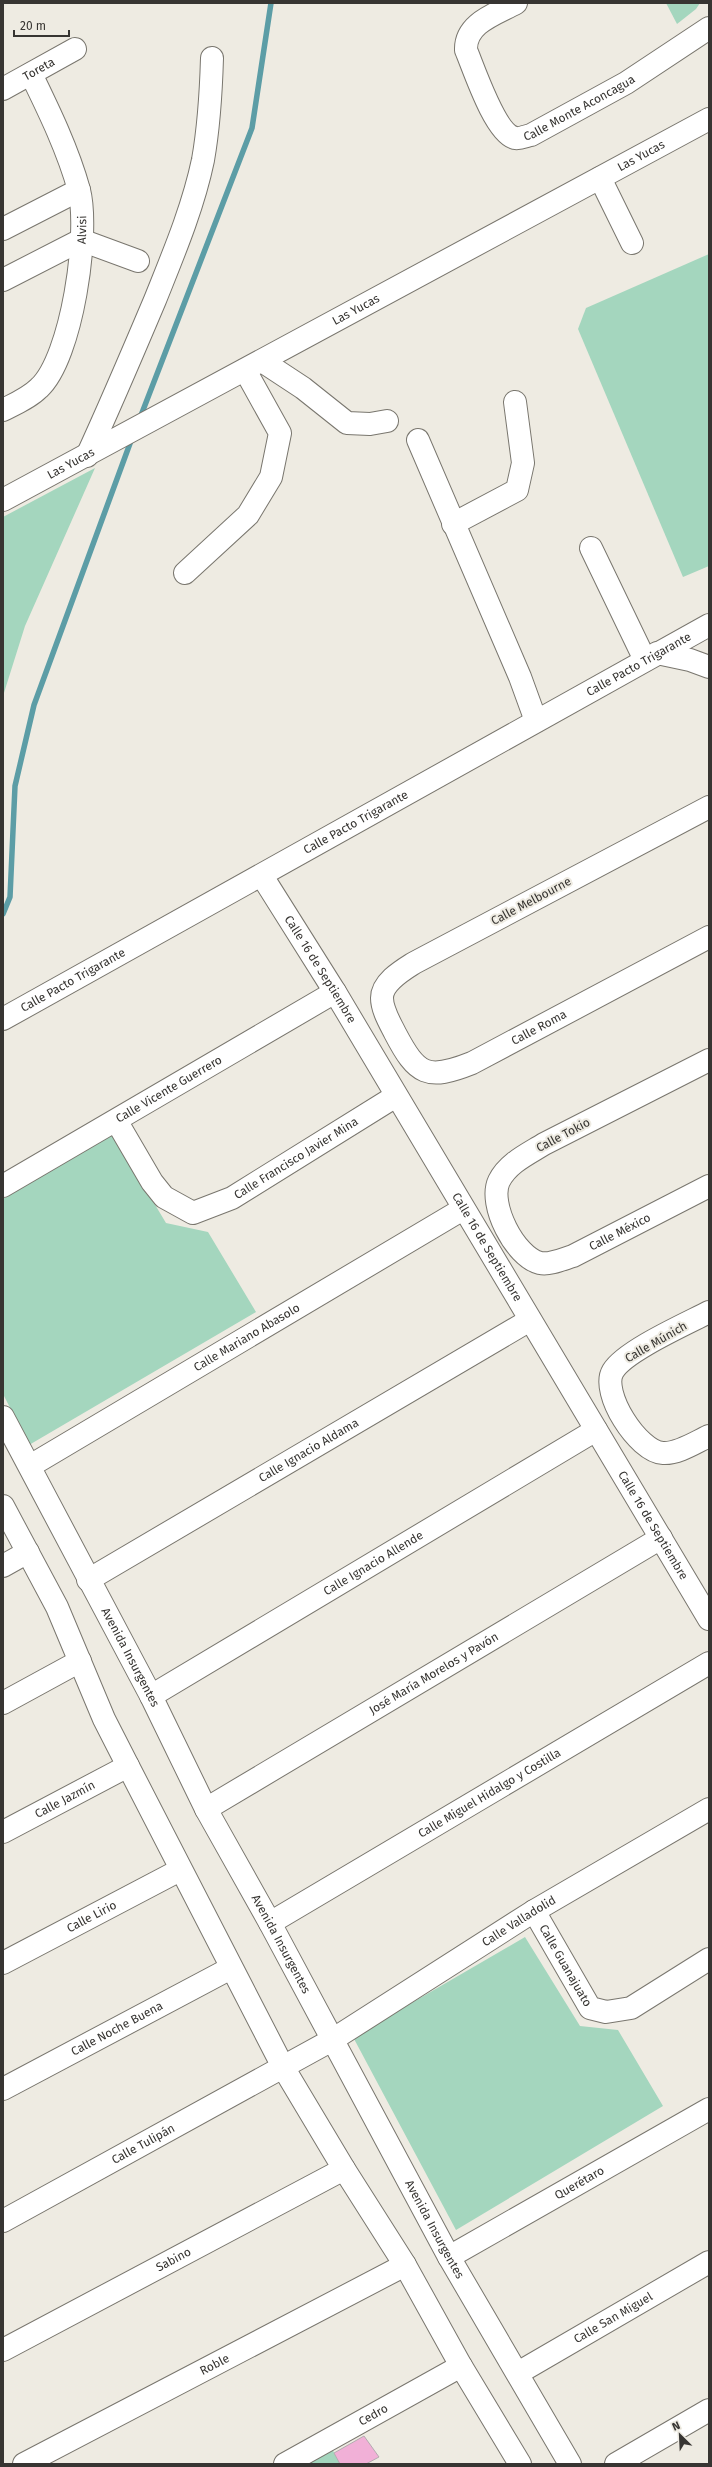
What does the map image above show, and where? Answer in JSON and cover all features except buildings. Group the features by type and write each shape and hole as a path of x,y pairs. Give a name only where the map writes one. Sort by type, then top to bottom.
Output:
{"street":[{"name":"Calle Monte Aconcagua","path":"516,3 480,22 471,30 466,39 466,50 497,122 506,133 516,138 531,135 626,83 709,28"},
{"name":"Toreta","path":"3,89 75,49"},
{"path":"94,452 159,290 192,201 202,160 210,110 212,58"},
{"name":"Alvisi","path":"3,410 40,388 51,371 59,352 73,307 82,240 83,218 79,190 47,108 31,74"},
{"name":"Las Yucas","path":"3,500 254,366 709,118"},
{"path":"600,178 632,242"},
{"path":"3,229 79,190"},
{"path":"3,280 82,240 138,261"},
{"path":"254,366 304,388 347,423 370,424 387,421"},
{"path":"185,573 248,515 272,477 280,433 254,366"},
{"path":"453,524 516,490 523,463 515,402"},
{"path":"418,440 520,677 536,721"},
{"path":"591,548 651,656 690,660 709,668"},
{"name":"Calle Pacto Trigarante","path":"3,1019 262,876 651,656 709,625"},
{"name":"Calle Melbourne","path":"387,1017 382,998 387,985 398,973 414,963 709,807"},
{"name":"Calle 16 de Septiembre","path":"262,876 335,992 463,1209 709,1619"},
{"name":"Calle Roma","path":"387,1017 406,1055 416,1067 438,1073 453,1071 472,1063 709,937"},
{"name":"Calle Vicente Guerrero","path":"3,1186 117,1122 335,992"},
{"name":"Calle Tokio","path":"527,1257 515,1244 500,1214 496,1197 498,1182 506,1170 544,1144 709,1060"},
{"name":"Calle Francisco Javier Mina","path":"117,1122 160,1192 178,1206 194,1213 232,1198 396,1096"},
{"name":"Calle México","path":"527,1257 540,1263 554,1262 573,1256 709,1186"},
{"name":"Calle Mariano Abasolo","path":"30,1466 463,1209"},
{"name":"Calle Múnich","path":"709,1312 634,1353 614,1370 609,1380 611,1393 640,1442 652,1451 664,1453 709,1436"},
{"name":"Calle Ignacio Aldama","path":"88,1580 530,1320"},
{"name":"Avenida Insurgentes","path":"3,1417 30,1466 88,1580 151,1696 206,1808 270,1923 449,2257 570,2464"},
{"name":"Calle Ignacio Allende","path":"151,1696 596,1430"},
{"path":"3,1506 57,1607 128,1766 180,1870 283,2067 344,2169 405,2265 461,2366 520,2464"},
{"name":"José María Morelos y Pavón","path":"206,1808 661,1538"},
{"path":"3,1566 28,1552"},
{"path":"3,1703 80,1661"},
{"name":"Calle Miguel Hidalgo y Costilla","path":"270,1923 709,1663"},
{"name":"Calle Jazmín","path":"3,1832 128,1766"},
{"name":"Calle Valladolid","path":"283,2067 332,2040 534,1912 709,1809"},
{"name":"Calle Lirio","path":"3,1962 180,1870"},
{"name":"Calle Guanajuato","path":"534,1912 590,2008 606,2012 631,2008 709,1959"},
{"name":"Calle Noche Buena","path":"3,2089 231,1968"},
{"name":"Calle Tulipán","path":"3,2221 283,2067"},
{"name":"Querétaro","path":"449,2257 709,2109"},
{"name":"Sabino","path":"3,2350 344,2169"},
{"name":"Calle San Miguel","path":"518,2373 709,2262"},
{"name":"Roble","path":"24,2464 405,2265"},
{"name":"Cedro","path":"285,2464 461,2366"},
{"path":"616,2464 709,2410"}],"green space":[{"path":"666,3 700,3 696,9 677,24"},
{"path":"709,254 709,566 683,577 578,329 586,308"},
{"path":"95,468 25,626 3,696 3,517"},
{"path":"112,1133 166,1223 208,1232 256,1312 29,1445 3,1394 3,1199"},
{"path":"525,1937 580,2026 618,2030 663,2106 456,2230 353,2037"},
{"path":"330,2445 340,2464 296,2464"}],"waterway":[{"path":"140,418 252,128 271,3"},
{"path":"3,914 10,897 15,786 34,705 132,438"}]}
